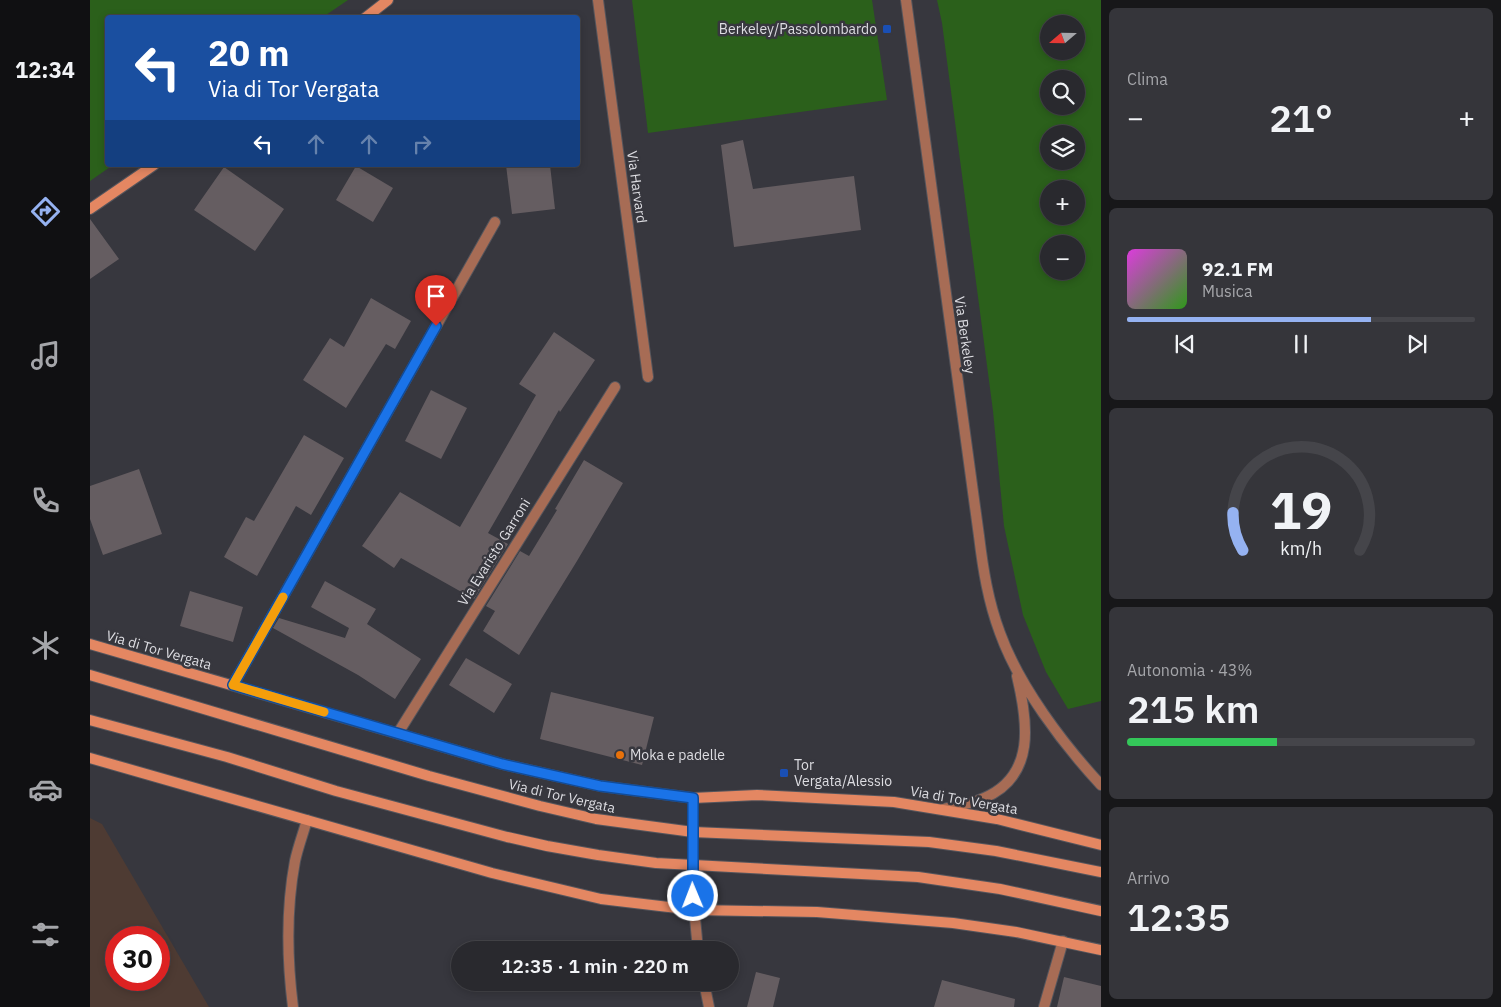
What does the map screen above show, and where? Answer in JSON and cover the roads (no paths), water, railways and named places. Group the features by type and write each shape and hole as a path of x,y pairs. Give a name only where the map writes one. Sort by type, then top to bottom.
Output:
{"street":[{"path":"369,15 388,0"},
{"name":"Via Harvard","path":"598,0 648,377"},
{"name":"Via Berkeley","path":"906,0 983,567 994,617 1006,650 1016,668 1060,737 1101,785"},
{"path":"90,209 151,167"},
{"path":"233,685 494,222"},
{"name":"Via Evaristo Garroni","path":"398,733 614,387"},
{"name":"Via di Tor Vergata","path":"90,644 502,764 590,784 631,792 693,798 757,795 894,802 997,819 1101,845"},
{"name":"Via Berkeley","path":"943,809 973,802 992,794 1011,780 1017,772 1021,762 1025,737 1022,695 1016,668"},
{"name":"Via di Tor Vergata","path":"90,676 429,776 540,806 605,820 693,832 929,842 996,851 1101,872"},
{"path":"90,720 227,757 336,791 507,837 598,855 656,863 741,866 918,877 1000,889 1101,911"},
{"path":"90,758 466,866 572,893 621,902 694,910 817,912 953,923 1063,941 1101,950"},
{"path":"693,798 694,910 697,941"},
{"path":"293,1007 289,958 291,888 295,860 307,820"},
{"path":"1044,1007 1063,941"},
{"path":"706,991 709,1007"}],"place":[{"name":"Berkeley/Passolombardo","path":"887,29"},
{"name":"Moka e padelle","path":"620,755"},
{"name":"Tor Vergata/Alessio","path":"784,773"}]}
